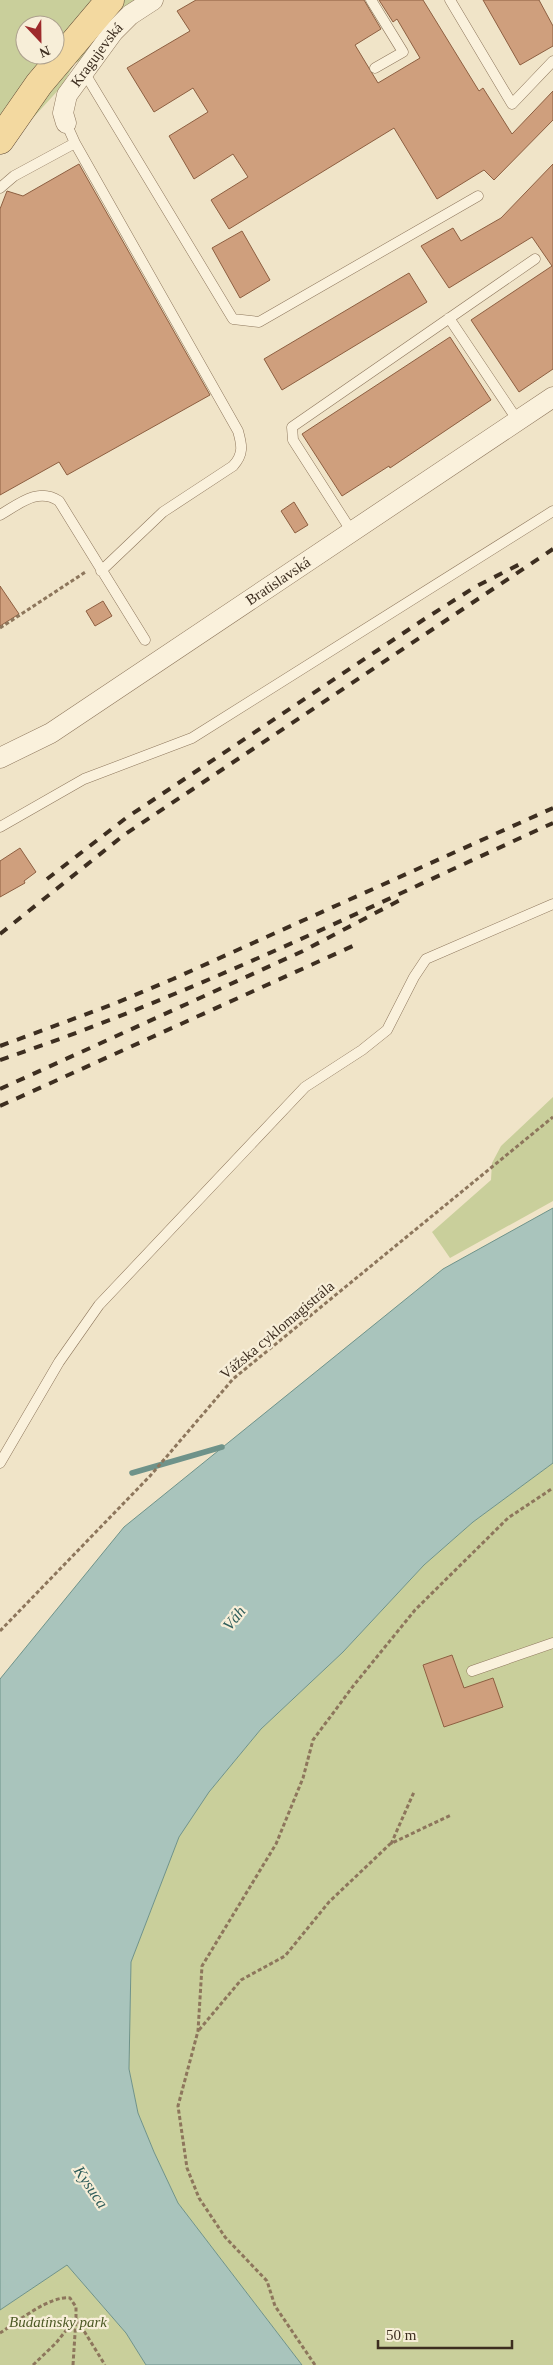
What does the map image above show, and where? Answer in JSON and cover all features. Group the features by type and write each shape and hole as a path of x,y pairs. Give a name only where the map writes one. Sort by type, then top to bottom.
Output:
{"main road":[{"path":"0,140 39,84 110,0"},
{"path":"0,116 39,84"}],"street":[{"name":"Kragujevská","path":"66,123 63,113 67,95 113,32 130,14 153,0"},
{"name":"Bratislavská","path":"0,758 51,733 553,397"}],"lane":[{"path":"371,0 403,52 374,68"},
{"path":"450,0 512,104 553,61"},
{"path":"84,72 232,319 259,322 478,196"},
{"path":"66,123 75,143 238,431 242,451 240,458 233,466 163,512 101,571"},
{"path":"0,188 14,176 75,143"},
{"path":"352,532 293,440 292,427 535,259"},
{"path":"449,318 518,421"},
{"path":"0,515 34,496 54,497 65,506 101,571 112,583 145,640"},
{"path":"0,827 84,779 192,738 553,511"},
{"path":"0,1463 59,1362 99,1305 305,1087 362,1050 386,1030 414,976 426,960 553,904"},
{"path":"472,1670 553,1643"}],"path":[{"path":"0,628 88,571"},
{"name":"Vážska cyklomagistrála","path":"0,1631 150,1476 233,1379 553,1118"},
{"path":"315,2365 275,2306 267,2281 225,2237 199,2198 187,2168 178,2106 198,2031 202,1966 276,1844 303,1778 314,1740 354,1686 415,1610 508,1518 553,1488"},
{"path":"390,1844 414,1792"},
{"path":"198,2031 241,1980 285,1956 330,1902 390,1844 451,1815"},
{"path":"0,2333 44,2305 58,2299 70,2298 76,2307 73,2365"},
{"path":"33,2365 56,2343 76,2318"},
{"path":"76,2318 105,2365"}],"green space":[{"path":"0,0 97,0 65,40 65,15 15,15 15,65 45,65 0,126"},
{"path":"121,0 142,0 86,57 74,64 62,86 0,154 0,149"},
{"path":"553,1097 553,1201 450,1258 432,1232 491,1180 492,1163 501,1146"},
{"path":"553,1463 553,2365 302,2365 178,2203 154,2152 138,2113 129,2069 131,1962 179,1837 209,1792 261,1729 343,1652 424,1565 473,1522"},
{"name":"Budatínsky park","path":"67,2265 126,2333 146,2365 0,2365 0,2310"}],"water":[{"path":"553,1208 553,1463 473,1522 424,1565 343,1652 261,1729 209,1792 179,1837 131,1962 129,2069 138,2113 154,2152 178,2203 302,2365 146,2365 126,2333 67,2265 0,2310 0,1679 124,1527 443,1269"}],"building":[{"path":"196,0 364,0 381,29 355,45 378,83 420,58 397,19 393,22 379,0 423,0 479,91 483,88 512,134 553,91 553,120 494,180 484,170 437,199 394,128 229,229 211,200 248,177 233,154 194,179 169,136 208,112 193,88 154,112 127,68 190,31 177,11"},
{"path":"483,0 539,0 553,26 553,46 520,65"},
{"path":"79,164 210,395 67,475 59,462 0,495 0,209 7,191 23,196"},
{"path":"553,164 553,369 519,392 471,320 552,266 532,237 449,288 421,246 453,228 461,241 501,218"},
{"path":"242,231 270,280 240,298 212,248"},
{"path":"409,273 427,302 282,390 264,359"},
{"path":"450,337 491,400 390,468 389,466 342,496 302,434"},
{"path":"294,502 308,525 295,533 281,511"},
{"path":"0,586 19,614 0,626"},
{"path":"103,601 112,616 95,626 86,611"},
{"path":"20,848 36,872 24,881 25,883 0,897 0,861"},
{"path":"452,1655 464,1688 493,1678 503,1707 444,1727 423,1665"}],"waterway":[{"path":"132,1473 222,1447"}],"railway":[{"path":"0,934 124,835 553,549"},
{"path":"47,879 126,818 423,620 475,587 520,564"},
{"path":"0,1046 111,1005 173,979 553,808"},
{"path":"0,1060 71,1035 210,979 280,949 553,823"},
{"path":"0,1089 303,951 402,899"},
{"path":"0,1106 355,945"}],"water label":[{"name":"Váh","path":"234,1618"},
{"name":"Kysuca","path":"91,2187"}]}
